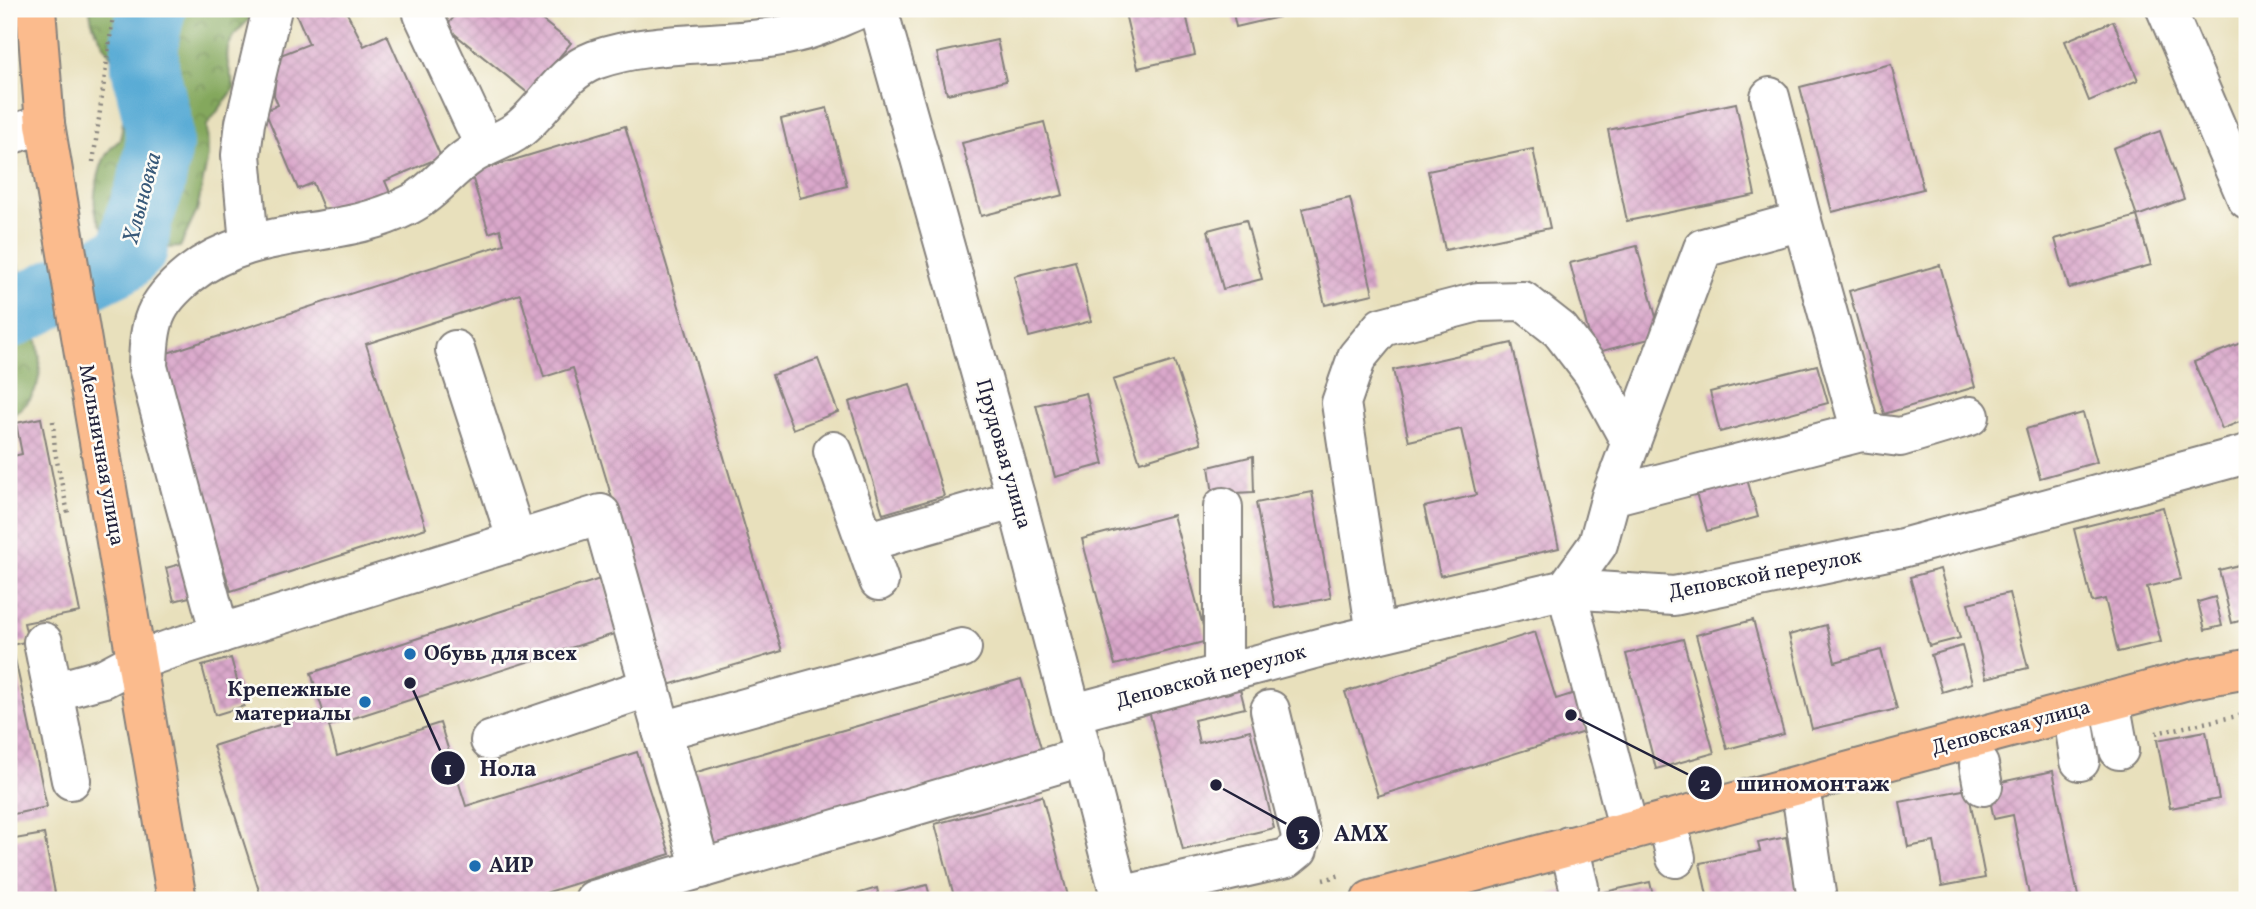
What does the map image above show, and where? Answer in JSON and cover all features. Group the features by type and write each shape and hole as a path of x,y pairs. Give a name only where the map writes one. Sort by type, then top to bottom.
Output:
{"main road":[{"name":"Мельничная улица","path":"36,9 46,124 62,231 175,900"},
{"name":"Деповская улица","path":"1371,900 2192,679 2247,669"}],"street":[{"path":"249,243 241,155 245,123 272,9"},
{"path":"220,634 148,367 149,329 158,308 187,276 218,254 249,243 265,238 323,232 410,205 472,154 516,132 543,108 563,79 594,60 658,48 796,33 860,9"},
{"name":"Прудовая улица","path":"878,9 1016,499 1121,898"},
{"path":"2166,9 2247,199"},
{"path":"423,14 485,148"},
{"path":"1770,97 1861,432"},
{"path":"9,135 46,124"},
{"path":"1629,831 1566,589 1598,544 1611,496 1703,248 1802,221"},
{"path":"1376,634 1341,403 1357,357 1382,327 1478,302 1523,301 1560,330 1593,373 1631,443"},
{"path":"455,350 517,541"},
{"path":"1611,496 1861,432 1900,437 1970,416"},
{"path":"834,451 879,581"},
{"name":"Деповской переулок","path":"1074,713 1376,634 1566,589 1674,596 1902,548 2247,454"},
{"path":"866,542 1016,499"},
{"path":"1223,507 1223,674"},
{"path":"53,692 104,678 136,661 601,514 701,869"},
{"path":"43,642 71,780"},
{"path":"662,731 962,648"},
{"path":"490,741 650,687"},
{"path":"2110,701 2119,750"},
{"path":"1121,898 1287,858 1298,849 1301,836 1270,710"},
{"path":"2071,711 2080,761"},
{"path":"594,900 1085,756"},
{"path":"1800,785 1818,900"},
{"path":"1667,820 1676,858"},
{"path":"1560,849 1570,889"}],"path":[{"path":"92,173 114,9"}],"green space":[{"path":"90,9 255,9 255,14 237,32 229,47 228,64 235,88 207,125 208,156 197,211 180,247 145,248 129,245 105,230 97,218 95,202 100,169 104,158 120,140 124,104 117,69 97,33"},
{"path":"9,226 39,349 40,365 39,380 34,393 24,406 9,417"}],"building":[{"path":"294,9 345,9 364,46 387,35 441,157 385,181 393,200 330,225 313,183 298,189 265,111 278,105 274,95 278,56 309,44"},
{"path":"460,9 528,9 571,43 529,94 446,27"},
{"path":"1124,9 1185,9 1195,55 1138,68"},
{"path":"1232,9 1277,9 1279,17 1236,27"},
{"path":"2113,21 2138,80 2089,101 2065,41"},
{"path":"997,40 1006,81 947,94 937,53"},
{"path":"1891,64 1923,189 1832,212 1800,87"},
{"path":"1736,103 1755,195 1627,221 1608,130"},
{"path":"827,108 847,186 800,198 781,119"},
{"path":"1044,122 1063,195 981,216 962,143"},
{"path":"625,126 782,651 668,685 573,368 544,377 520,294 366,344 426,528 231,591 155,357 504,244 500,229 489,233 471,173"},
{"path":"2160,131 2184,199 2137,216 2113,148"},
{"path":"1533,149 1550,228 1445,250 1428,171"},
{"path":"1350,198 1373,294 1325,305 1302,209"},
{"path":"2137,216 2151,265 2069,288 2055,239"},
{"path":"1246,220 1262,279 1223,289 1208,230"},
{"path":"1637,246 1661,336 1594,353 1570,263"},
{"path":"1075,261 1091,321 1029,337 1014,276"},
{"path":"1940,265 1975,387 1884,414 1849,291"},
{"path":"2243,342 2247,351 2247,419 2222,429 2194,362"},
{"path":"1512,343 1559,548 1440,576 1424,507 1476,495 1461,429 1409,441 1393,370"},
{"path":"818,359 838,412 793,429 772,375"},
{"path":"1174,361 1201,443 1140,462 1113,380"},
{"path":"1817,365 1828,403 1720,432 1710,392"},
{"path":"910,384 944,496 883,514 849,402"},
{"path":"1086,393 1104,464 1055,477 1036,405"},
{"path":"2083,413 2097,462 2040,478 2026,429"},
{"path":"41,418 80,612 24,623 28,641 12,645 47,807 9,815 9,479 12,478 9,457 22,454 16,423"},
{"path":"1253,456 1254,492 1213,494 1209,467"},
{"path":"1747,479 1758,517 1707,531 1696,493"},
{"path":"1312,492 1331,598 1275,608 1256,503"},
{"path":"2163,507 2181,579 2147,587 2161,642 2118,652 2105,599 2092,602 2074,529"},
{"path":"1173,515 1207,641 1115,665 1082,539"},
{"path":"188,562 197,595 174,601 166,568"},
{"path":"2247,563 2247,619 2232,623 2219,570"},
{"path":"1940,569 1960,638 1929,646 1910,577"},
{"path":"603,578 620,632 329,726 337,756 440,723 466,806 637,752 670,854 523,900 262,900 213,746 323,711 311,673"},
{"path":"2009,593 2028,668 1986,678 1968,603"},
{"path":"2215,597 2222,626 2205,630 2198,602"},
{"path":"1753,620 1784,734 1727,749 1696,635"},
{"path":"1826,625 1835,662 1881,650 1897,709 1812,729 1789,635"},
{"path":"1535,632 1556,699 1575,693 1587,731 1378,796 1345,692"},
{"path":"1683,639 1714,753 1656,769 1626,654"},
{"path":"1962,646 1972,683 1942,692 1931,655"},
{"path":"231,658 244,706 215,715 202,666"},
{"path":"1021,679 1043,755 711,850 690,774"},
{"path":"1239,685 1245,708 1194,720 1199,743 1250,730 1274,828 1183,850 1148,706"},
{"path":"2206,731 2219,799 2170,808 2157,740"},
{"path":"2053,771 2078,896 2030,900 2013,815 1994,819 1987,785"},
{"path":"1968,789 1985,878 1942,886 1934,842 1908,847 1900,802"},
{"path":"1042,796 1069,900 955,900 935,824"},
{"path":"44,834 55,893 9,900 9,840"},
{"path":"1786,837 1797,893 1769,900 1708,900 1700,863 1760,851 1758,843"},
{"path":"1650,882 1654,900 1602,900 1600,893"},
{"path":"1591,884 1595,900 1551,900 1549,894"},
{"path":"927,885 931,900 837,900 877,888 879,897"}],"waterway":[{"name":"Хлыновка","path":"9,315 121,260 134,248 138,220 151,185 159,145 158,123 145,67 145,38 152,9"}],"place":[{"name":"Обувь для всех","path":"410,654"},
{"name":"Нола","path":"410,683"},
{"name":"Крепежные материалы","path":"365,702"},
{"name":"шиномонтаж","path":"1571,715"},
{"name":"AMX","path":"1216,785"},
{"name":"АИР","path":"475,866"}]}
